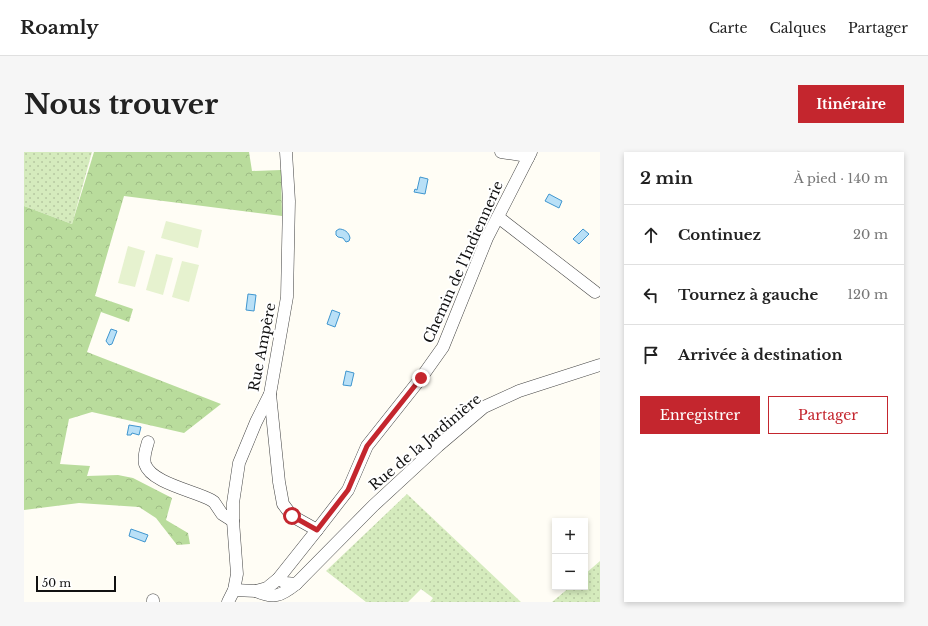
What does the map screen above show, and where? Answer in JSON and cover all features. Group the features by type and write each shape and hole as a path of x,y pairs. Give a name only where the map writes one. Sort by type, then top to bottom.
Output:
{"street":[{"name":"Rue Ampère","path":"228,602 234,590 237,574 233,503 239,463 256,422 270,394 287,297 289,201 286,152"},
{"path":"501,152 530,155"},
{"name":"Chemin de l'Indiennerie","path":"256,591 267,588 278,579 348,490 367,446 444,347 472,274 530,155"},
{"path":"498,218 595,292"},
{"name":"Rue de la Jardinière","path":"234,590 256,591 267,596 275,596 286,592 296,584 373,506 438,446 484,407 520,391 600,365"},
{"path":"270,394 279,482 283,504 292,516 317,530"},
{"path":"148,442 144,458 147,469 165,482 211,500 222,514 233,521"},
{"path":"278,579 286,583 296,584"}],"green space":[{"path":"24,152 92,152 72,224 24,206"},
{"path":"94,152 249,152 252,171 281,170 282,216 124,196 95,296 133,309 129,322 101,312 87,352 221,404 184,433 92,412 69,419 60,464 90,466 87,476 118,475 133,478 172,498 166,520 188,533 190,544 177,545 156,518 139,507 79,503 24,510 24,206 72,224"},
{"path":"166,221 202,230 198,248 161,238"},
{"path":"128,246 145,251 135,287 118,283"},
{"path":"156,254 173,258 163,295 146,290"},
{"path":"182,261 199,265 189,302 172,297"},
{"path":"407,494 521,602 430,602 433,598 421,589 408,602 366,602 326,571"},
{"path":"600,561 600,602 552,602 566,590 588,590 588,571"}],"water":[{"path":"420,177 428,179 425,194 414,192 415,189 417,190"},
{"path":"549,194 562,201 559,208 545,201"},
{"path":"339,229 344,230 347,233 350,238 349,241 346,242 343,238 336,235 336,231"},
{"path":"583,229 589,234 579,244 573,239"},
{"path":"248,294 256,295 254,311 246,310"},
{"path":"332,310 340,313 335,327 327,324"},
{"path":"111,329 117,331 112,344 109,345 106,341"},
{"path":"346,371 354,373 351,386 343,385"},
{"path":"129,425 141,427 139,435 132,433 131,435 127,435"},
{"path":"131,529 148,535 145,542 129,536"}],"route":[{"path":"292,516 317,530 348,490 367,446 421,378"}]}
